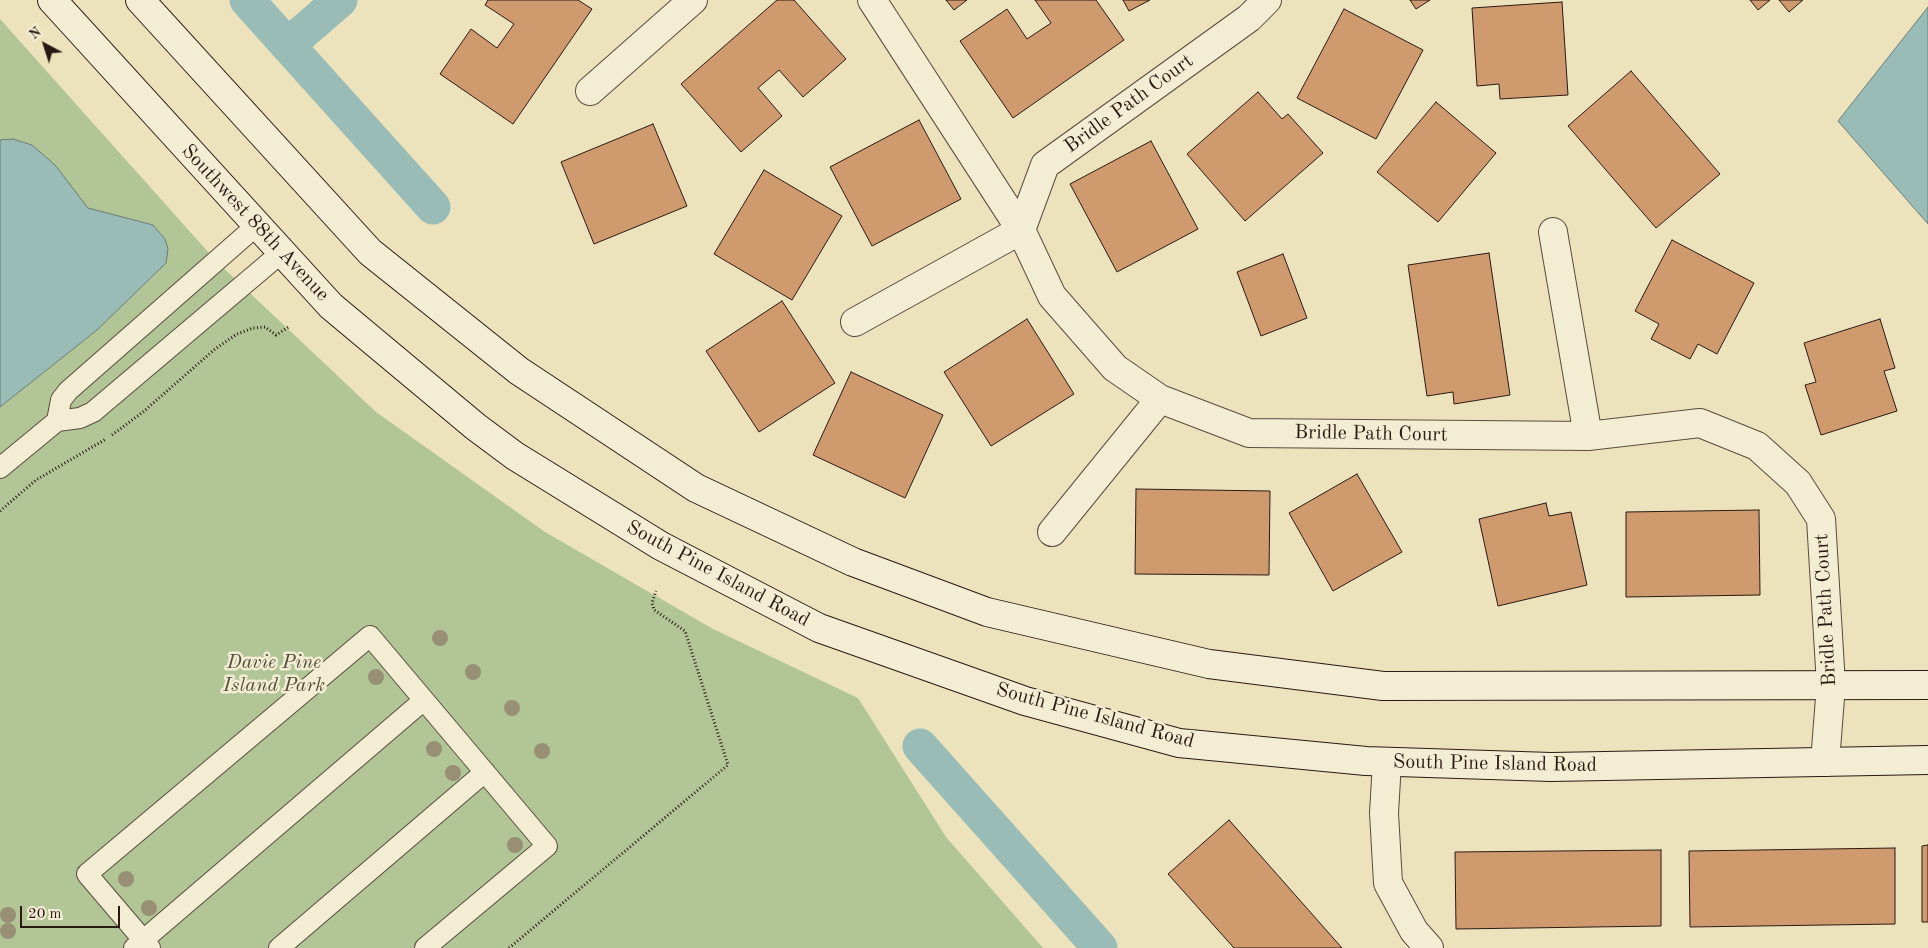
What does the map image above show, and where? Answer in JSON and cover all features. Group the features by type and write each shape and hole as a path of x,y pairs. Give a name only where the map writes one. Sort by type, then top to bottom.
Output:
{"main road":[{"name":"Southwest 88th Avenue","path":"52,0 256,226 331,306 476,427"},
{"path":"140,0 370,252 519,371 696,488 853,562 987,612 1209,664 1383,686 1928,685"},
{"path":"590,91 693,0"},
{"name":"Bridle Path Court","path":"872,0 1021,230 1052,296 1115,368 1160,399 1249,433 1588,436 1700,423 1757,446 1798,483 1821,519 1831,685 1825,762"},
{"name":"Bridle Path Court","path":"1021,230 1045,164 1249,18 1267,0"},
{"path":"855,322 1021,230"},
{"path":"1553,232 1588,436"},
{"path":"1052,532 1160,399"},
{"name":"South Pine Island Road","path":"476,427 515,456 660,546 819,628 1025,701 1179,743 1387,762 1550,767 1928,760"},
{"path":"1387,762 1384,813 1388,883 1414,931 1429,948"}],"lane":[{"path":"57,421 61,400 68,391 256,226"},
{"path":"0,468 57,421 80,418 93,412 282,253"},
{"path":"424,700 142,945 87,874 370,636 485,772 547,846 425,948"},
{"path":"279,948 485,772"}],"path":[{"path":"509,948 728,765 685,631 654,610 652,603 656,591"}],"green space":[{"name":"Davie Pine Island Park","path":"0,19 217,262 376,412 545,532 713,629 858,698 946,837 1043,948 0,948"}],"water":[{"path":"1928,7 1928,224 1838,121"},
{"path":"13,139 32,145 55,165 88,208 153,225 165,239 168,249 166,263 97,330 0,407 0,140"}],"building":[{"path":"488,0 578,0 592,9 513,124 440,74 471,29 497,48 514,24 485,5"},
{"path":"777,0 794,0 846,59 803,97 779,70 758,88 782,116 741,152 681,84"},
{"path":"946,0 967,0 954,10"},
{"path":"1035,0 1096,0 1124,40 1013,118 960,41 1007,9 1027,39 1051,23"},
{"path":"1123,0 1150,0 1129,11"},
{"path":"1410,0 1430,0 1416,9"},
{"path":"1750,0 1770,0 1758,10"},
{"path":"1779,0 1803,0 1789,12"},
{"path":"1562,2 1568,95 1500,99 1499,84 1477,86 1472,8"},
{"path":"1344,9 1423,50 1376,139 1297,98"},
{"path":"1631,71 1720,174 1656,228 1568,126"},
{"path":"1258,92 1282,119 1288,114 1323,153 1245,221 1187,154"},
{"path":"1436,102 1496,153 1438,222 1377,172"},
{"path":"919,120 961,199 872,246 830,167"},
{"path":"653,124 687,206 594,244 561,162"},
{"path":"1151,141 1198,229 1117,272 1070,184"},
{"path":"764,170 842,216 792,300 714,254"},
{"path":"1672,240 1754,283 1717,354 1698,344 1690,359 1651,339 1659,324 1635,311"},
{"path":"1489,253 1510,395 1454,404 1453,392 1427,396 1408,265"},
{"path":"1283,254 1307,318 1261,336 1237,272"},
{"path":"782,301 835,383 759,432 706,351"},
{"path":"1027,319 1074,394 991,446 944,372"},
{"path":"1880,319 1895,368 1884,371 1897,411 1821,435 1805,385 1816,382 1804,343"},
{"path":"851,372 943,415 905,498 813,455"},
{"path":"1357,474 1402,552 1333,591 1289,513"},
{"path":"1136,489 1270,491 1269,575 1135,574"},
{"path":"1546,503 1549,516 1571,512 1587,585 1498,606 1479,519"},
{"path":"1759,510 1760,595 1626,597 1626,512"},
{"path":"1229,820 1342,948 1234,948 1168,874"},
{"path":"1928,845 1928,922 1922,922 1922,846"},
{"path":"1895,848 1895,924 1690,927 1689,851"},
{"path":"1661,850 1661,926 1456,929 1455,852"}],"waterway":[{"path":"247,0 433,207"},
{"path":"288,45 340,0"},
{"path":"920,746 1100,948"}]}
